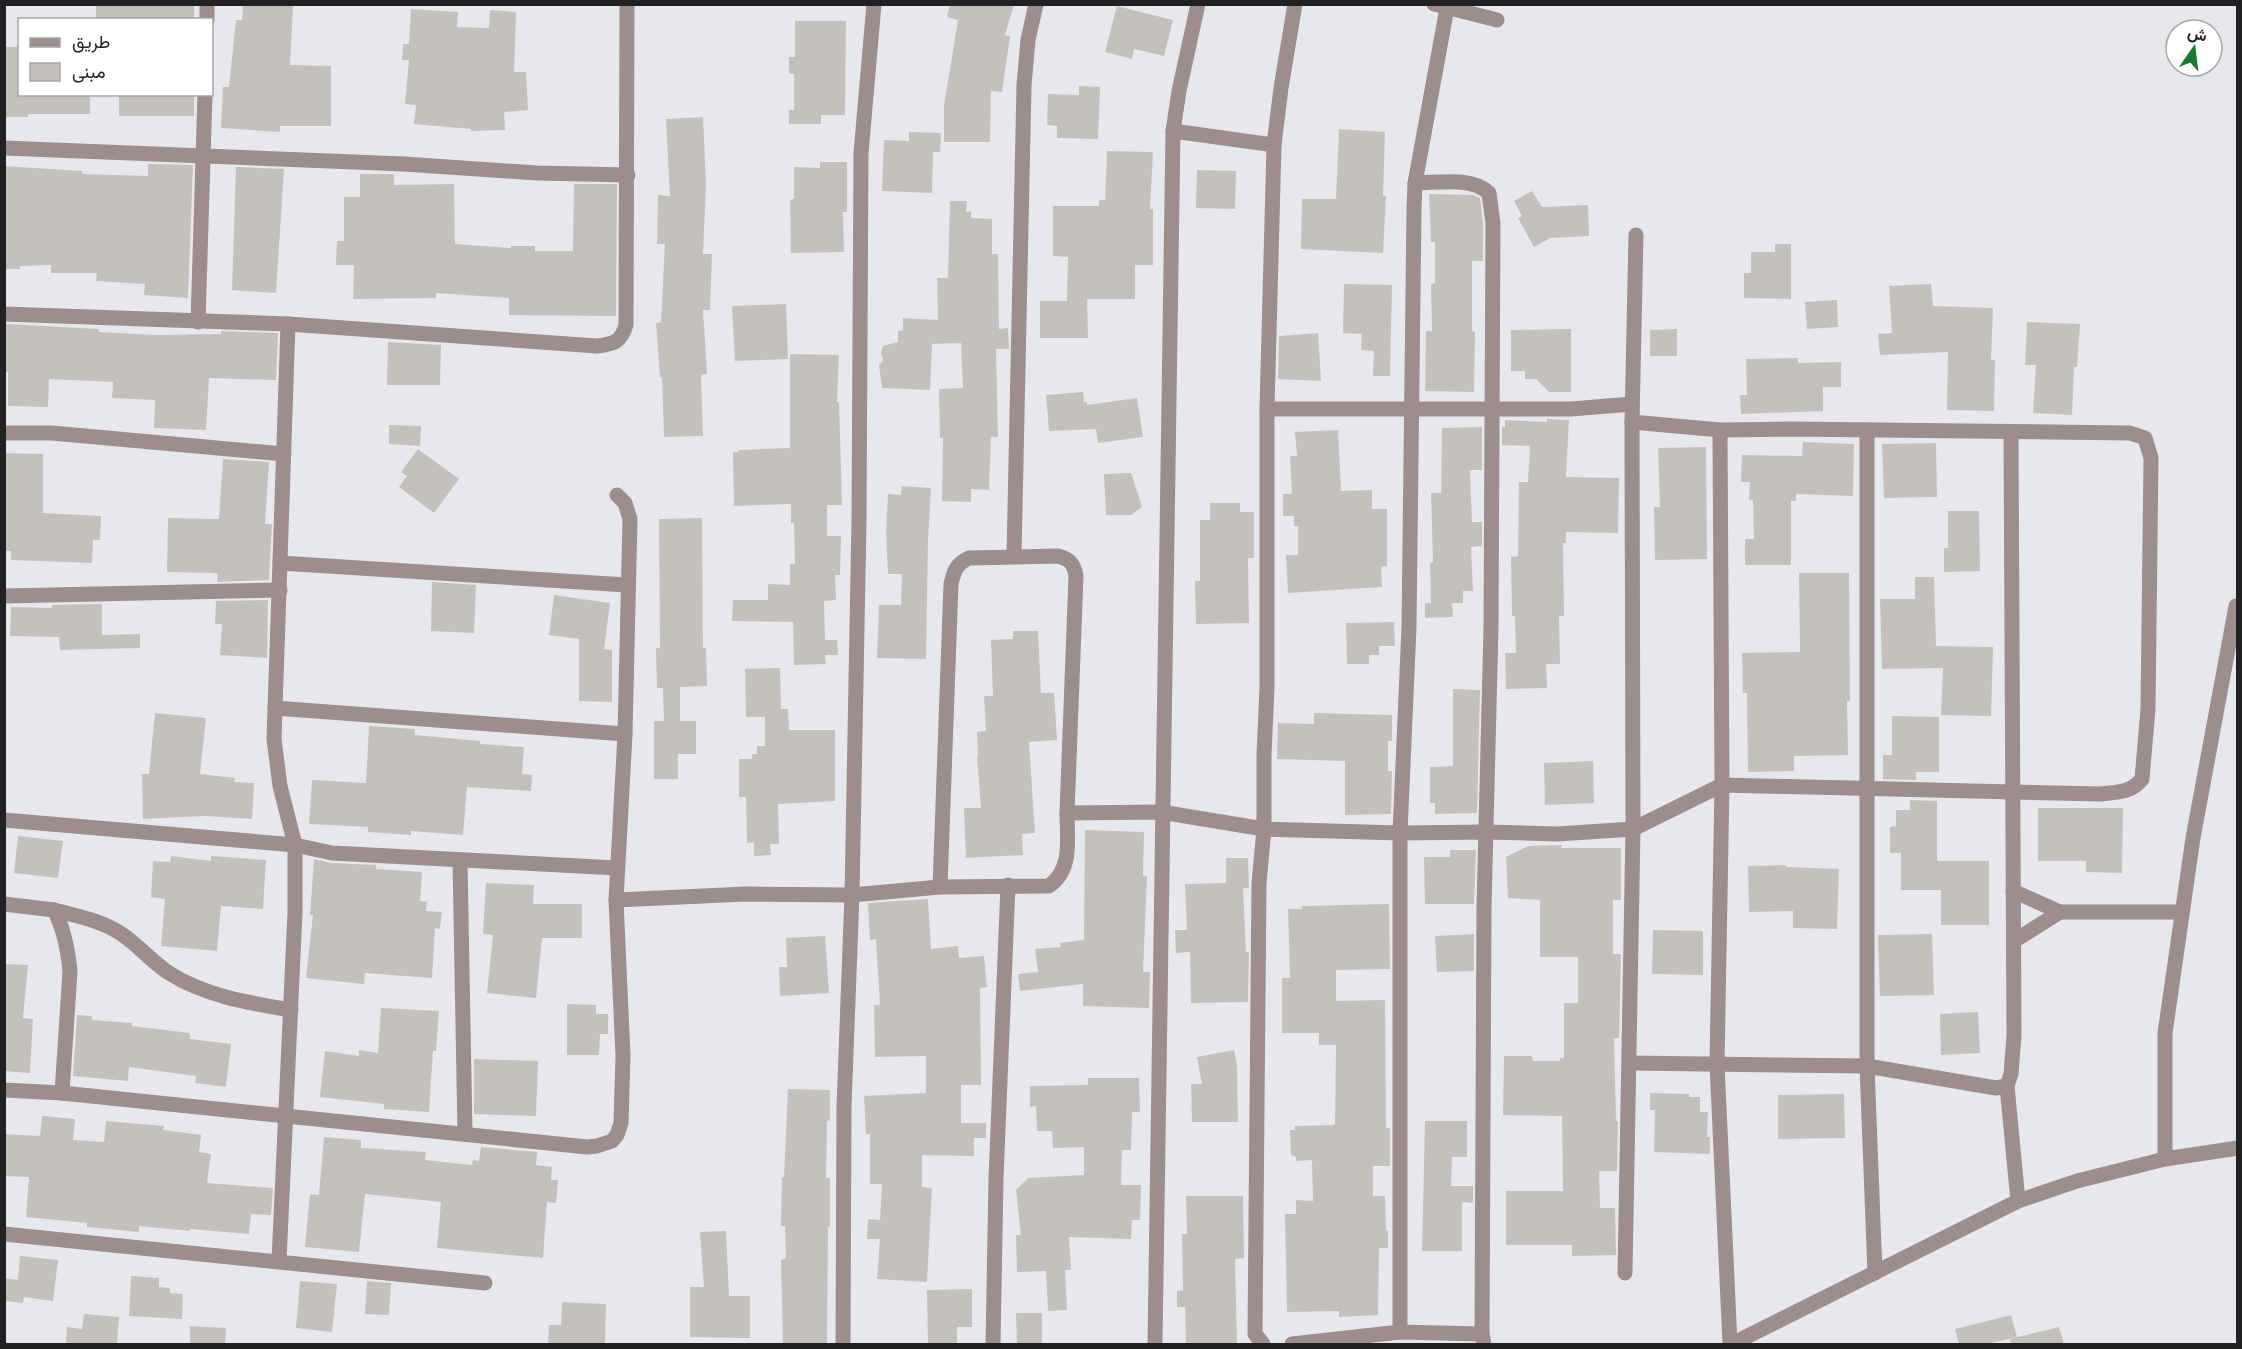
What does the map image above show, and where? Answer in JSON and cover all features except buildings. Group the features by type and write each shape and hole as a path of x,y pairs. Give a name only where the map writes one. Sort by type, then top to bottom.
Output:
{"street":[{"path":"4,314 288,324 597,346 618,342 623,336 626,325 627,4"},
{"path":"843,1344 844,1106 852,895 859,521 861,153 874,4"},
{"path":"1014,556 1024,85 1028,40 1036,4"},
{"path":"1155,1344 1161,812 1173,130 1198,4"},
{"path":"1263,1344 1255,1334 1259,884 1264,829 1267,687 1267,409 1274,145 1295,4"},
{"path":"1400,1332 1400,833 1409,627 1415,183 1440,6 1497,20"},
{"path":"198,322 205,96"},
{"path":"1173,130 1274,145"},
{"path":"4,148 404,164 537,173 628,175"},
{"path":"1292,1344 1400,1332 1483,1339 1484,919 1493,409 1493,223 1489,193 1481,186 1464,182 1415,183"},
{"path":"1624,1273 1633,829 1632,404 1636,235"},
{"path":"279,1262 295,912 295,845 280,786 274,739 288,324"},
{"path":"1267,409 1411,407 1571,409 1632,404"},
{"path":"1067,813 1161,812 1264,829 1557,834 1633,829 1722,785 2100,794 2127,791 2136,787 2142,779 2148,710 2151,458 2145,438 2138,434 1720,430 1632,422"},
{"path":"1720,430 1722,785 1717,1064 1731,1344 2018,1201 2077,1181 2165,1159 2238,1148"},
{"path":"1867,430 1867,1066 1875,1273"},
{"path":"2011,432 2014,1036 2011,1074 2007,1086 2018,1201"},
{"path":"4,434 52,433 284,454"},
{"path":"4,1090 587,1147 605,1145 617,1135 621,1123 623,1056 616,900 625,734 630,519 625,503 617,495"},
{"path":"616,900 746,894 852,895 940,887 1049,886 1057,880 1067,859 1076,576 1074,567 1066,558 1014,556 969,558 960,562 954,571 951,584 940,887"},
{"path":"280,562 627,585"},
{"path":"4,596 280,590"},
{"path":"2165,1159 2165,1033 2195,827 2236,606"},
{"path":"275,708 625,734"},
{"path":"4,819 295,845 332,853 617,868"},
{"path":"460,861 465,1134"},
{"path":"993,1344 996,1179 1008,885"},
{"path":"2013,891 2060,912 2182,912"},
{"path":"4,904 54,910 87,918 121,933 169,973 194,985 230,999 291,1010"},
{"path":"54,910 59,919 70,971 63,1094"},
{"path":"2014,941 2060,912"},
{"path":"1629,1063 1867,1066 1996,1088 2007,1086"},
{"path":"4,1234 485,1283"}]}
